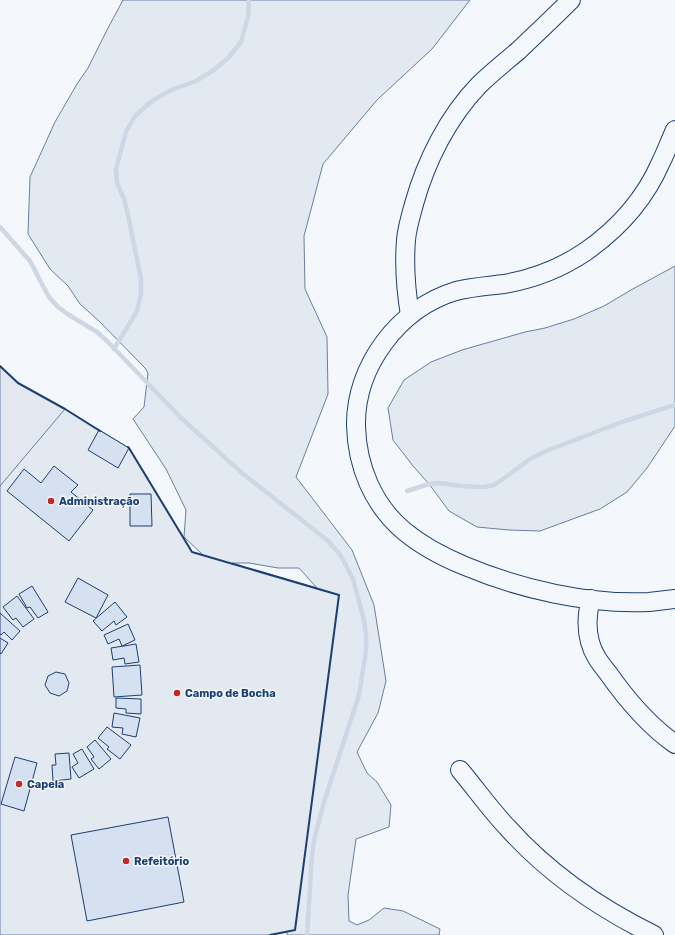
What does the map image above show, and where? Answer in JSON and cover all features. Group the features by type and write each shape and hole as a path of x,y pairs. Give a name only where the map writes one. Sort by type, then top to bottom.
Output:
{"street":[{"path":"410,315 407,296 406,239 411,213 419,187 428,163 440,139 460,108 479,85 519,50 571,0"},
{"path":"675,130 652,181 641,197 616,228 583,253 565,264 526,279 472,287 444,295 410,315 390,336 376,355 368,370 362,387 356,421 359,455 370,487 379,502 396,524 413,539 428,548 453,561 514,584 563,595 619,601 648,602 675,600"},
{"path":"591,599 588,610 588,631 593,652 598,661 633,707 675,744"},
{"path":"460,770 507,827 554,872 580,892 606,909 633,925 654,935"}],"shaded area":[{"path":"123,0 470,0 432,49 377,100 323,164 304,236 305,289 327,337 328,394 296,477 352,550 374,605 386,681 378,713 357,752 367,773 377,782 391,805 389,827 356,839 348,895 349,921 357,925 369,920 384,908 403,911 440,929 439,935 287,935 287,932 270,935 0,935 0,366 18,383 65,409 129,448 192,552 203,555 184,537 186,510 166,469 133,419 144,407 148,373 145,368 99,321 80,304 68,286 50,269 28,234 30,177 55,122 88,68","holes":["232,563 249,563 278,568 299,568 317,588"]},
{"path":"675,266 675,426 647,468 627,492 600,509 540,531 477,527 449,511 393,440 388,408 404,380 431,362 462,350 574,319 604,306"},
{"path":"0,366 18,383 65,409 0,486"}],"building":[{"path":"99,430 129,448 118,468 88,450"},
{"name":"Administração","path":"54,466 78,485 71,492 93,510 69,541 7,491 24,469 41,483"},
{"path":"130,494 151,494 152,526 130,526"},
{"path":"78,578 108,595 96,618 65,602"},
{"path":"32,586 48,612 38,618 30,607 27,608 19,594"},
{"path":"17,596 34,619 23,627 16,618 13,620 3,607"},
{"path":"115,602 127,617 116,625 114,621 102,631 93,621"},
{"path":"0,613 20,631 12,640 4,632 1,635 0,634"},
{"path":"128,624 135,640 122,646 119,639 108,644 104,635"},
{"path":"0,638 8,643 1,654 0,653"},
{"path":"136,644 139,662 125,664 124,658 113,660 111,648"},
{"path":"140,665 142,695 114,697 112,667"},
{"path":"56,672 65,674 69,683 67,691 59,696 50,693 45,685 48,676"},
{"path":"116,698 141,699 141,714 126,713 126,709 116,708"},
{"path":"114,713 140,718 136,737 122,734 123,728 112,727"},
{"path":"107,727 131,745 120,759 107,749 109,747 98,738"},
{"path":"95,740 111,759 99,769 91,759 94,757 87,747"},
{"path":"82,749 94,769 79,778 72,767 78,763 73,754"},
{"path":"69,753 71,779 53,781 52,765 56,765 55,754"},
{"name":"Capela","path":"15,757 37,763 24,811 1,804"},
{"name":"Refeitório","path":"168,817 184,902 87,921 71,835"}],"waterway":[{"path":"114,349 137,311 141,294 141,279 128,215 124,199 117,183 116,169 126,132 135,116 152,101 171,90 196,81 214,70 229,57 241,42 248,17 249,0"},
{"path":"0,227 30,261 49,297 58,307 97,332 180,417 242,473 327,540 341,556 353,579 364,620 366,651 359,695 324,802 314,840 307,935"},
{"path":"407,491 429,484 439,483 484,487 494,485 530,459 546,451 622,422 675,405"}],"wall":[{"path":"0,366 18,383 65,409 100,431"},
{"path":"128,447 192,552 339,595 295,930 270,935"}],"place":[{"name":"Administração","path":"51,501"},
{"name":"Campo de Bocha","path":"177,693"},
{"name":"Capela","path":"19,784"},
{"name":"Refeitório","path":"126,861"}]}
